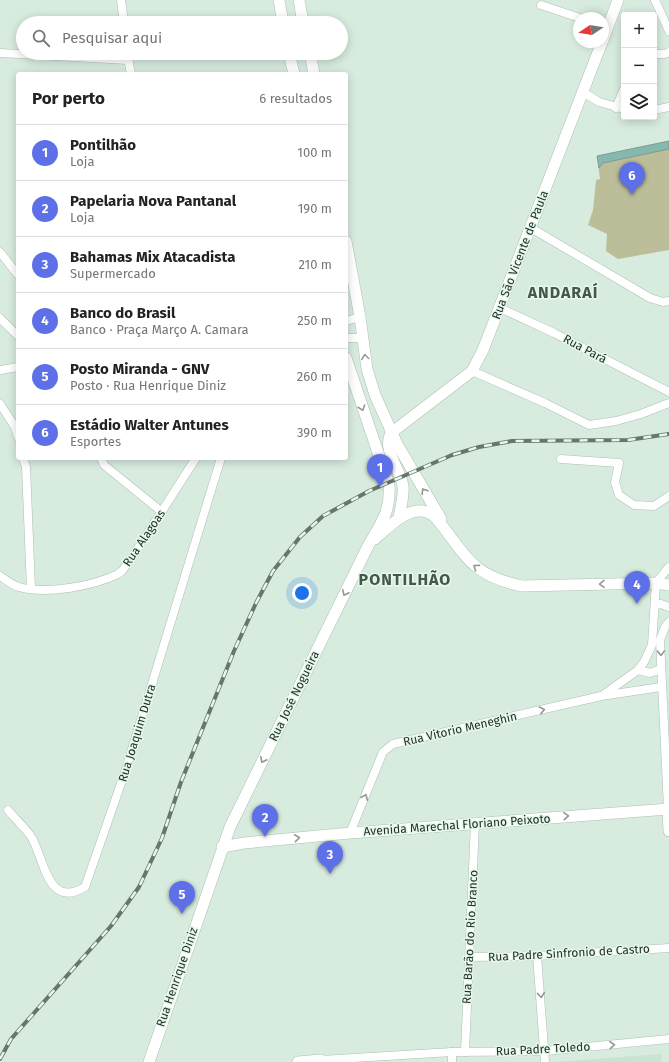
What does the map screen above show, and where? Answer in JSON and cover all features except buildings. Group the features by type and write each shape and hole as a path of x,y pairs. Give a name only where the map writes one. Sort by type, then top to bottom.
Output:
{"main road":[{"path":"279,0 282,16"},
{"path":"298,0 301,16"},
{"name":"Rua São Vicente de Paula","path":"609,20 618,0"},
{"name":"Rua São Vicente de Paula","path":"391,433 472,371 483,350 500,308 600,48"},
{"path":"291,60 294,72"},
{"path":"311,60 314,72"},
{"path":"348,252 360,317 366,369 375,395 391,433 451,537"},
{"name":"Rua José Nogueira","path":"222,847 230,827 368,546 388,511 390,504 389,485 348,368"},
{"path":"391,433 388,438 388,445 403,486 399,517"},
{"path":"368,546 399,517 419,511 432,513 471,564 493,578 509,583 522,586 656,583 669,585"},
{"path":"668,809 669,831"},
{"name":"Avenida Marechal Floriano Peixoto","path":"222,847 350,833 668,809"},
{"path":"230,827 244,844"},
{"name":"Rua Henrique Diniz","path":"149,1062 222,847"},
{"name":"Rua Padre Toledo","path":"298,1062 321,1061"}],"street":[{"path":"121,0 123,16"},
{"path":"655,3 669,31"},
{"path":"541,5 573,16"},
{"path":"657,54 669,52"},
{"path":"0,53 16,54"},
{"path":"129,60 131,72"},
{"path":"583,92 599,102 620,109"},
{"path":"657,109 669,107"},
{"path":"531,228 650,298 663,302 669,301"},
{"path":"0,252 16,272"},
{"name":"Rua Pará","path":"500,308 554,333 669,392"},
{"path":"348,320 360,317"},
{"path":"0,318 16,334"},
{"path":"348,338 362,338"},
{"path":"0,370 16,367"},
{"path":"472,371 589,425 616,421 635,416 669,402"},
{"path":"0,404 16,430"},
{"path":"561,459 619,463 615,482 619,495 634,505 654,506 669,496"},
{"path":"24,460 26,467 31,589"},
{"path":"102,460 104,465 162,512"},
{"name":"Rua Alagoas","path":"0,576 19,587 31,589 73,587 118,574 122,571 135,553 195,460"},
{"name":"Rua Joaquim Dutra","path":"8,810 32,838 52,885 62,892 74,893 85,887 126,770 220,460"},
{"path":"669,567 656,583 655,605 661,604 669,607"},
{"name":"Rua Vitorio Meneghin","path":"601,696 638,670 652,645 655,605"},
{"path":"668,809 660,640 665,627 669,622"},
{"path":"638,670 650,674 661,669"},
{"name":"Rua Vitorio Meneghin","path":"350,833 383,752 390,745 601,696 662,687"},
{"name":"Rua Barão do Rio Branco","path":"465,1052 475,823"},
{"name":"Rua Padre Sinfronio de Castro","path":"470,957 537,956 669,948"},
{"path":"537,956 546,1062"},
{"name":"Rua Padre Toledo","path":"321,1061 452,1052 545,1051 669,1039"},
{"path":"452,1052 452,1062"}],"shaded area":[{"path":"669,141 669,250 618,259 606,251 607,234 588,225 593,210 596,180 600,179 597,156"},
{"path":"661,1054 662,1062 556,1062"}],"railway":[{"path":"0,1059 11,1039 111,926 139,887 162,838 181,782 234,651 256,603 273,571 300,537 323,516 369,491 452,455 479,447 512,441 628,440 669,434"}],"place":[{"name":"Estádio Walter Antunes","path":"632,195"},
{"name":"Pontilhão","path":"380,487"},
{"name":"Banco do Brasil","path":"637,604"},
{"name":"Papelaria Nova Pantanal","path":"265,837"},
{"name":"Bahamas Mix Atacadista","path":"330,874"},
{"name":"Posto Miranda - GNV","path":"182,914"}],"district":[{"name":"ANDARAÍ","path":"563,292"},
{"name":"PONTILHÃO","path":"405,579"}]}
